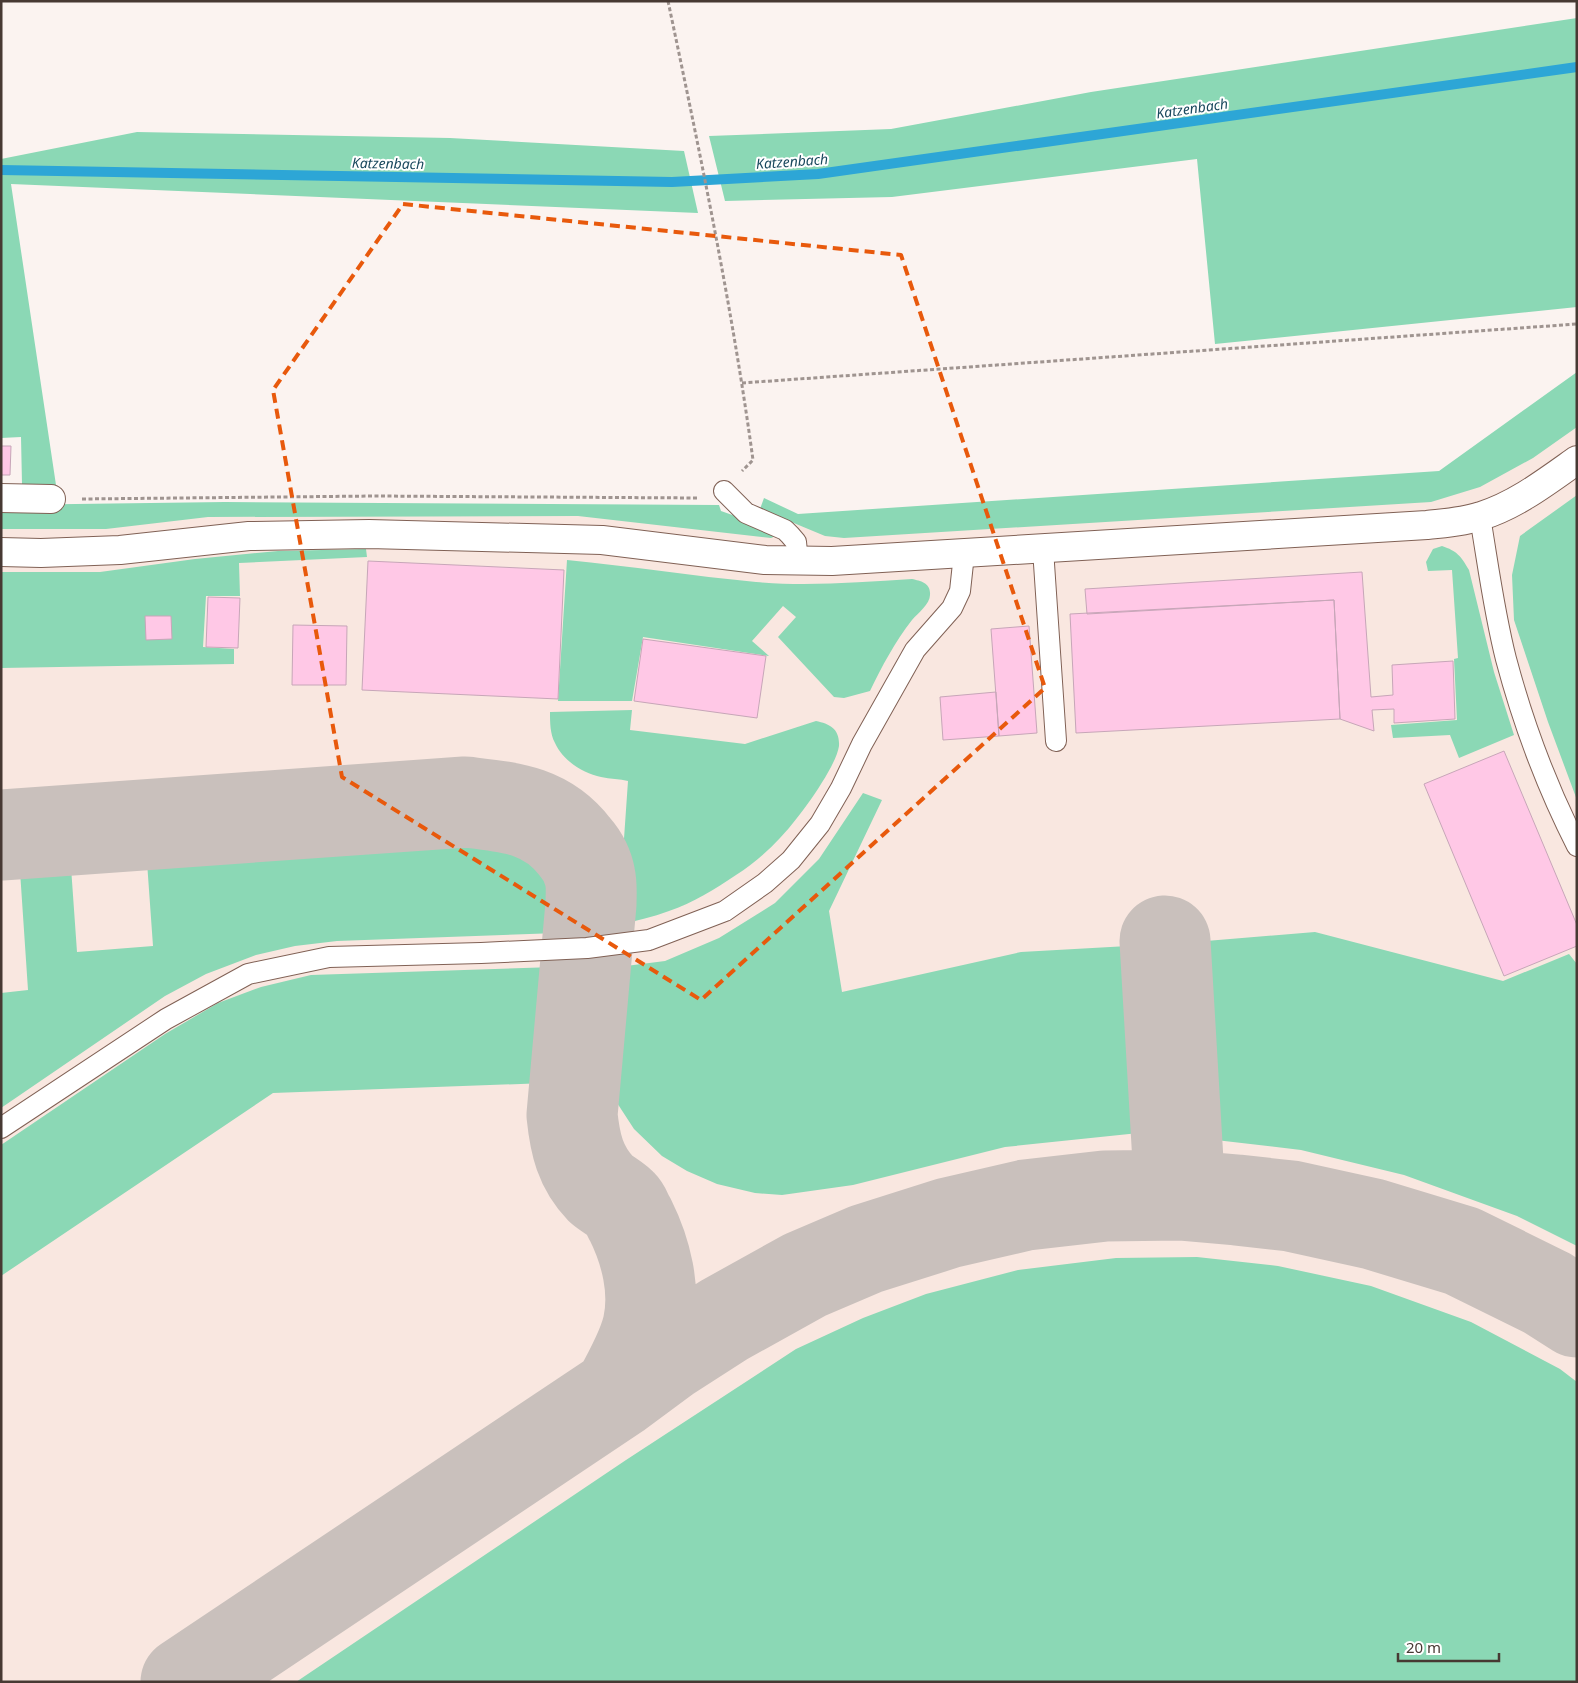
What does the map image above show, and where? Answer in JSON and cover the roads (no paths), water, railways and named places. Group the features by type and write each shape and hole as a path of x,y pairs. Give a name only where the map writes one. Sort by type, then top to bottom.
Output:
{"street":[{"path":"1,552 41,553 120,550 249,536 369,534 602,540 765,560 798,562 964,554 1427,525 1480,517 1532,492 1577,460"},
{"path":"1,498 52,499"}],"lane":[{"path":"724,491 746,513 790,534 796,542 798,562"},
{"path":"1480,517 1495,612 1506,659 1524,718 1547,781 1577,846"},
{"path":"1043,549 1056,741"},
{"path":"1,1128 166,1019 248,974 330,957 587,948 649,940 725,911 765,883 792,860 820,824 910,659 935,626 952,608 960,591 964,554"}],"waterway":[{"name":"Katzenbach","path":"1,170 672,182 818,174 1577,67"}]}
